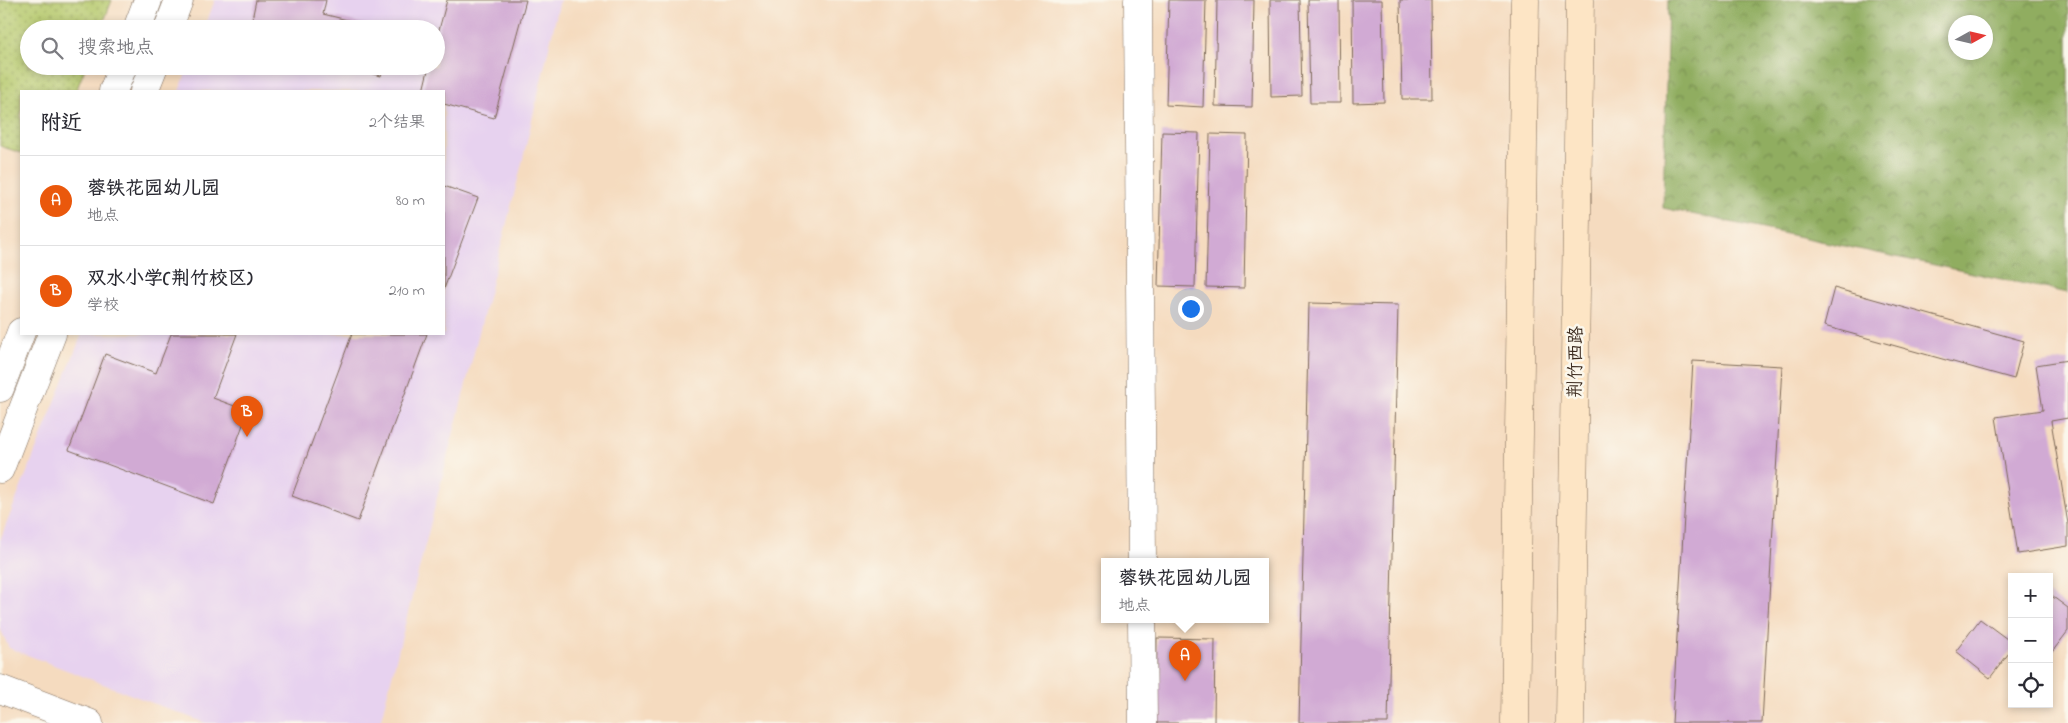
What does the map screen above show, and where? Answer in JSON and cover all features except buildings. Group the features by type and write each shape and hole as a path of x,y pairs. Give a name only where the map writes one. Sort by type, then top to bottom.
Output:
{"main road":[{"path":"1515,723 1525,0"},
{"name":"荆竹西路","path":"1570,723 1580,0"}],"street":[{"path":"140,20 148,0"},
{"path":"171,20 179,0"},
{"path":"1138,0 1142,558"},
{"path":"113,90 119,75"},
{"path":"144,90 150,75"},
{"path":"0,388 20,335"},
{"path":"0,469 52,335"},
{"path":"1142,623 1143,723"},
{"path":"0,689 89,723"}],"shaded area":[{"path":"215,0 560,0 521,167 380,723 205,723 9,648 0,628 0,540 82,335 445,335 445,90 179,90 185,75 445,75 445,20 207,20"}],"green space":[{"path":"0,0 112,0 104,20 20,20 20,75 82,75 76,90 20,90 20,153 0,146"},
{"path":"1668,0 2068,0 2068,293 1663,208"}],"place":[{"name":"双水小学(荆竹校区)","path":"247,437"},
{"name":"蓉铁花园幼儿园","path":"1185,681"}]}
